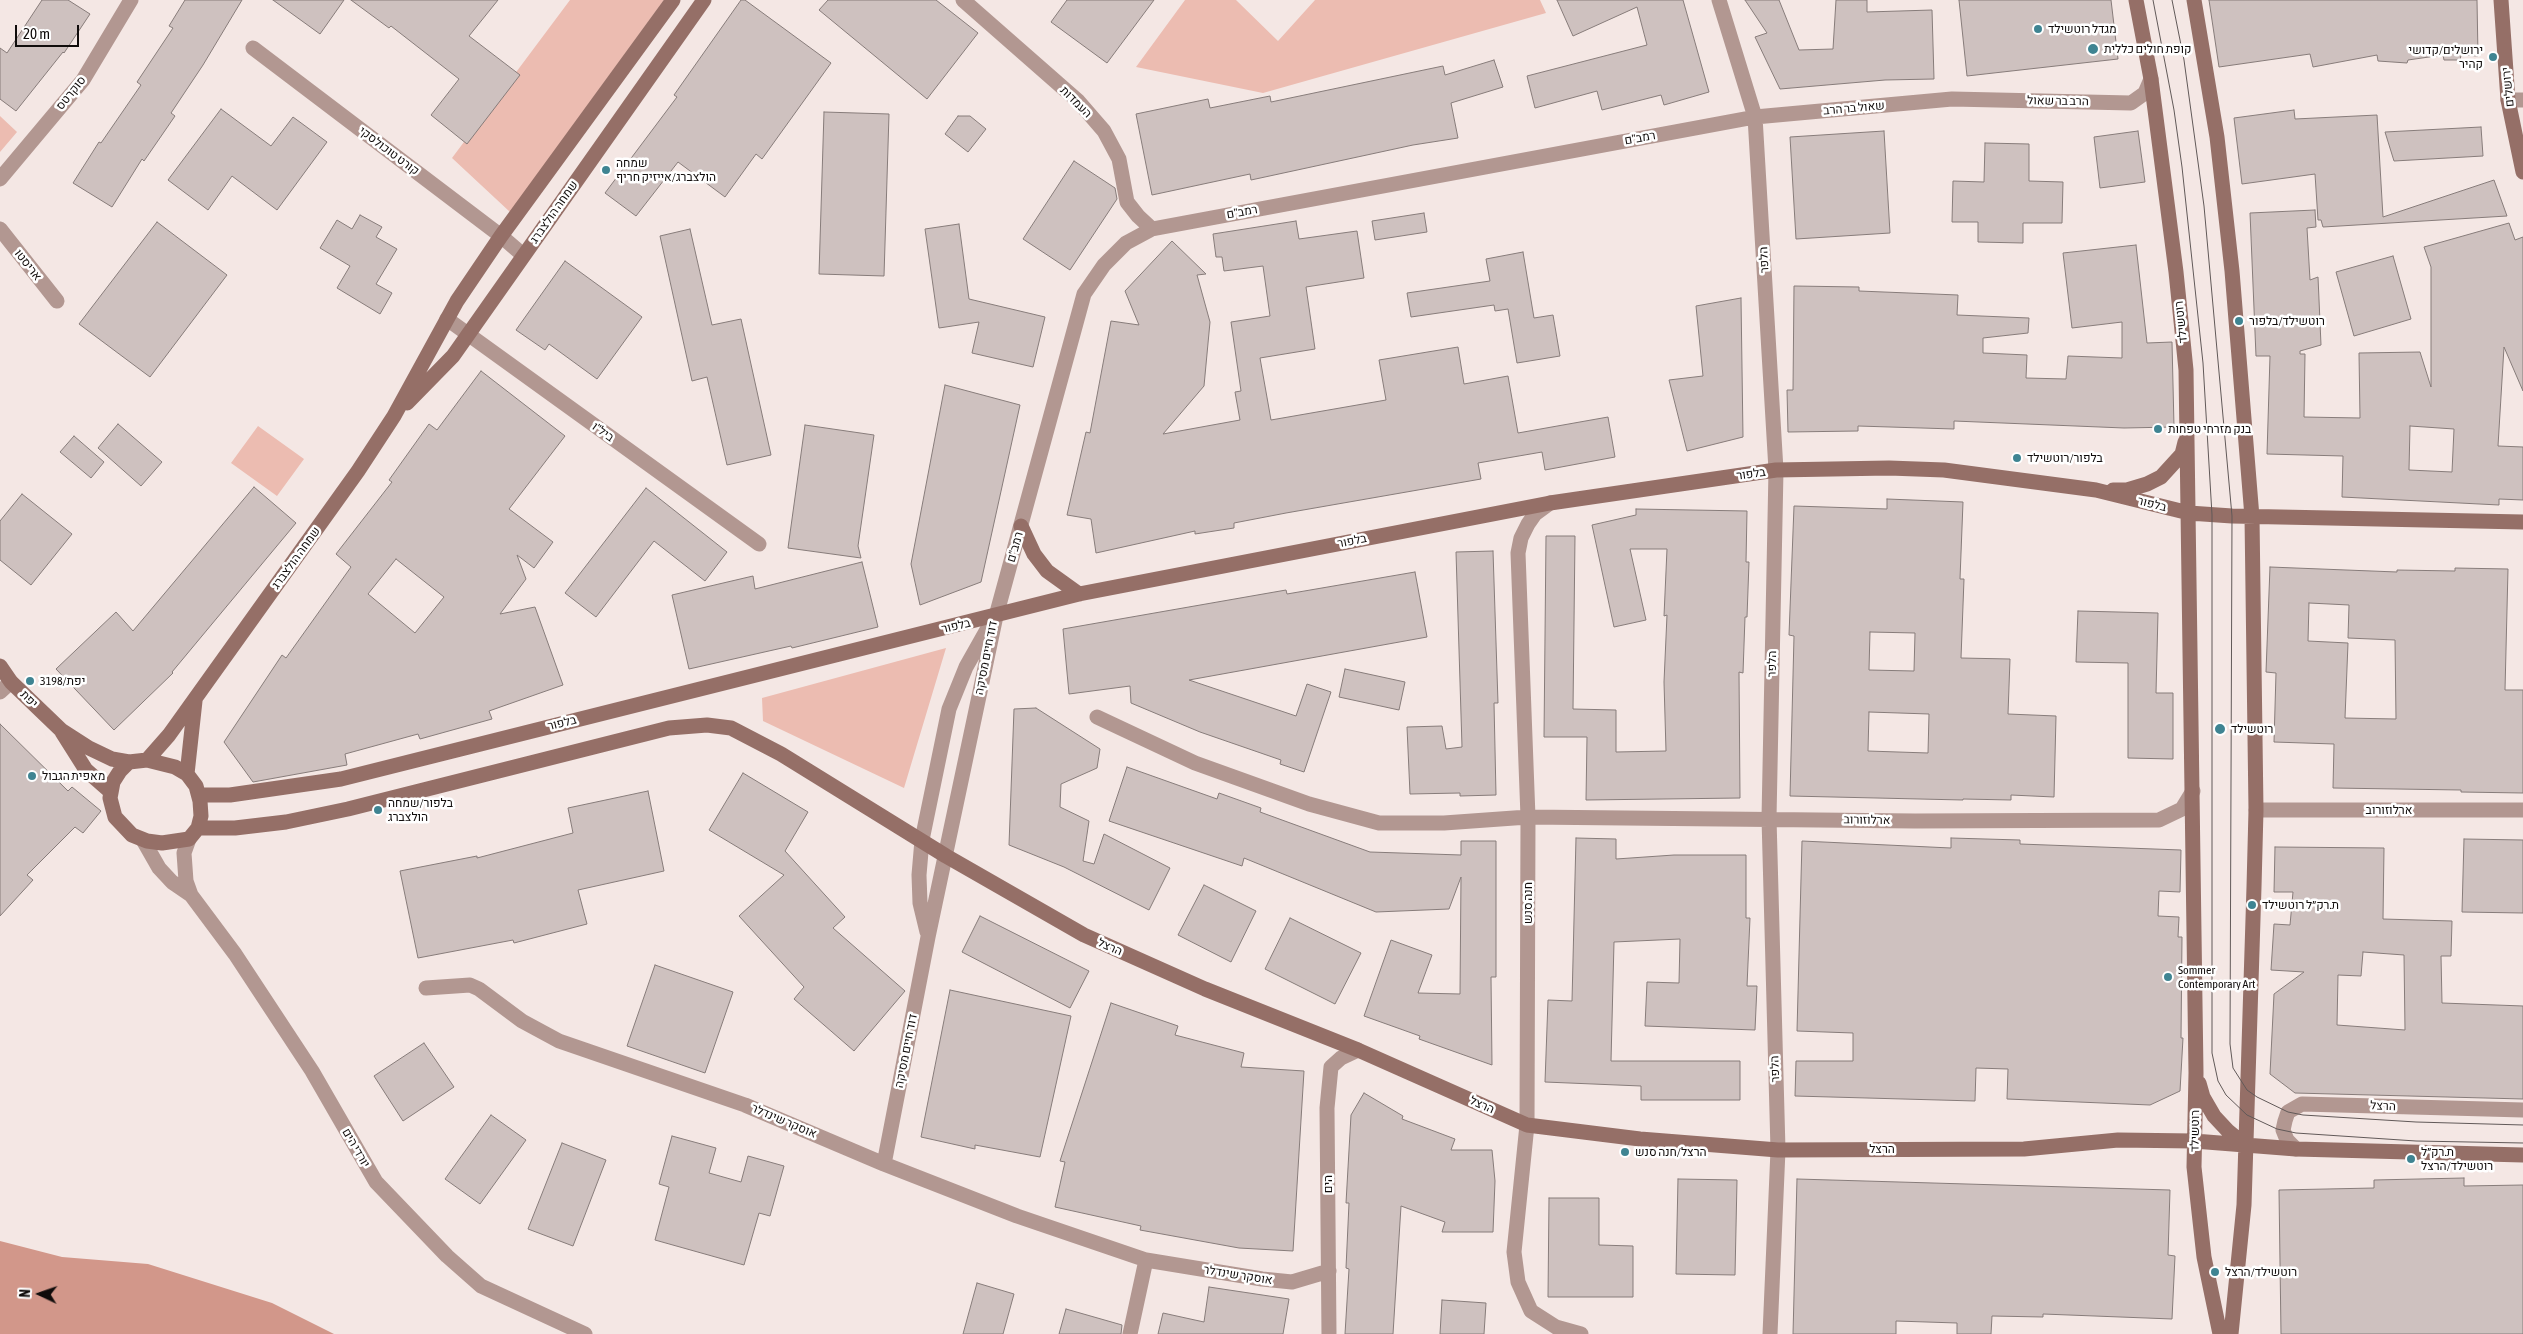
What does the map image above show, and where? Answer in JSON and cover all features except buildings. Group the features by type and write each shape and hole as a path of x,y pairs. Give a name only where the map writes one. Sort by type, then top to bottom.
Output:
{"street":[{"name":"סוקרטס","path":"0,179 83,80 131,0"},
{"name":"שמחה הולצברג","path":"148,760 170,735 350,482 394,416 447,319 501,236 673,0"},
{"name":"שמחה הולצברג","path":"394,416 453,356 704,0"},
{"name":"העמדות","path":"963,0 1078,101 1104,131 1119,159 1128,202 1138,216 1152,228"},
{"name":"הלפר","path":"1719,0 1755,117 1776,470 1768,818 1778,1150 1770,1334"},
{"name":"רוטשילד","path":"2136,0 2151,79 2177,282 2186,370 2196,1073 2194,1167 2204,1257 2220,1334"},
{"path":"2194,0 2217,137 2232,271 2252,517 2256,810 2244,1206 2231,1334"},
{"name":"ירושלים","path":"2502,0 2516,100 2523,172"},
{"name":"קורט טוכולסקי","path":"253,48 501,236 523,255"},
{"name":"הרב בר שאול","path":"1952,99 2131,103 2145,93 2151,79"},
{"name":"שאול בר הרב","path":"1755,117 1952,99"},
{"name":"רמב\"ם","path":"996,616 1084,294 1104,265 1126,243 1152,228 1755,117"},
{"name":"אריסטו","path":"0,230 57,301"},
{"name":"ביל\"ו","path":"447,319 759,544"},
{"path":"2096,490 2127,490 2147,484 2161,477 2182,454 2188,436"},
{"name":"בלפור","path":"199,795 230,796 341,778 1079,594 1550,503 1776,470 1889,468 1944,470 2096,490 2189,513 2252,517 2523,522"},
{"name":"חנה סנש","path":"1550,503 1535,514 1528,524 1521,538 1518,553 1528,817 1527,1125 1514,1252 1518,1282 1531,1311 1556,1327 1581,1334"},
{"path":"1021,526 1034,554 1047,571 1079,594"},
{"name":"דוד חיים מסיקה","path":"928,937 920,902 919,875 922,840 949,709 966,668 996,616"},
{"name":"דוד חיים מסיקה","path":"884,1164 928,937 996,616"},
{"name":"יפת","path":"0,666 5,687 61,730 89,748 112,759 130,762"},
{"name":"שמחה הולצברג","path":"187,774 196,697"},
{"name":"ארלוזורוב","path":"1097,717 1195,763 1309,804 1379,823 1444,824 1528,817 1915,821 2159,820 2182,809 2193,791"},
{"name":"הרצל","path":"194,834 269,824 348,809 669,728 707,725 731,728 752,737 946,856 1084,935 1204,989 1358,1050 1527,1125 1640,1139 1778,1150 2024,1148 2118,1140 2194,1141 2296,1149 2523,1155"},
{"name":"יפת","path":"61,730 86,770 111,792"},
{"path":"148,760 175,767 187,774 199,795 201,816 194,834 162,843 143,840 132,835 115,817 111,792 120,771 130,762 148,760"},
{"name":"ארלוזורוב","path":"2256,810 2523,810"},
{"name":"יורדי הים","path":"194,834 184,853 186,881 191,895 235,954 312,1071 376,1182 446,1256 481,1286 586,1334"},
{"name":"יורדי הים","path":"143,840 159,868 172,882 191,895"},
{"name":"אוסקר שינדלר","path":"426,988 470,985 486,993 522,1021 559,1041 745,1104 884,1164 1017,1216 1146,1260 1262,1279 1292,1282 1329,1271"},
{"name":"הים","path":"1329,1334 1328,1108 1331,1067 1341,1058 1358,1050"},
{"path":"2196,1073 2203,1097 2214,1116 2228,1131 2245,1144"},
{"name":"הרצל","path":"2296,1149 2287,1140 2284,1130 2285,1121 2288,1112 2302,1104 2523,1110"},
{"path":"1130,1334 1146,1260"}],"shaded area":[{"path":"570,0 664,0 510,212 452,158"},
{"path":"1185,0 1236,0 1278,41 1315,0 1540,0 1546,13 1263,93 1136,67"},
{"path":"0,116 17,132 0,152"},
{"path":"258,426 304,459 277,496 231,463"},
{"path":"946,648 904,788 763,721 762,698"},
{"path":"0,1241 62,1257 148,1264 272,1303 334,1334 0,1334"}],"tram line":[{"path":"2153,0 2174,110 2182,167 2203,363 2212,515 2212,1053 2218,1081 2226,1095 2247,1115 2277,1129 2296,1133 2416,1141 2523,1143"},
{"path":"2172,0 2184,60 2204,206 2232,516 2230,1044 2233,1068 2247,1090 2257,1097 2288,1112 2303,1115 2416,1122 2523,1125"}],"place":[{"name":"מגדל רוטשילד","path":"2038,29"},
{"name":"קופת חולים כללית","path":"2093,49"},
{"name":"ירושלים/קדושי קהיר","path":"2493,57"},
{"name":"שמחה הולצברג/אייזיק חריף","path":"606,170"},
{"name":"רוטשילד/בלפור","path":"2239,321"},
{"name":"בנק מזרחי טפחות","path":"2158,429"},
{"name":"בלפור/רוטשילד","path":"2017,458"},
{"name":"יפת/3198","path":"30,681"},
{"name":"רוטשילד","path":"2220,729"},
{"name":"מאפית הגבול","path":"32,776"},
{"name":"בלפור/שמחה הולצברג","path":"378,810"},
{"name":"ת.רק״ל רוטשילד","path":"2252,905"},
{"name":"Sommer Contemporary Art","path":"2168,977"},
{"name":"הרצל/חנה סנש","path":"1625,1152"},
{"name":"ת.רק״ל רוטשילד/הרצל","path":"2411,1159"},
{"name":"רוטשילד/הרצל","path":"2215,1272"}]}
